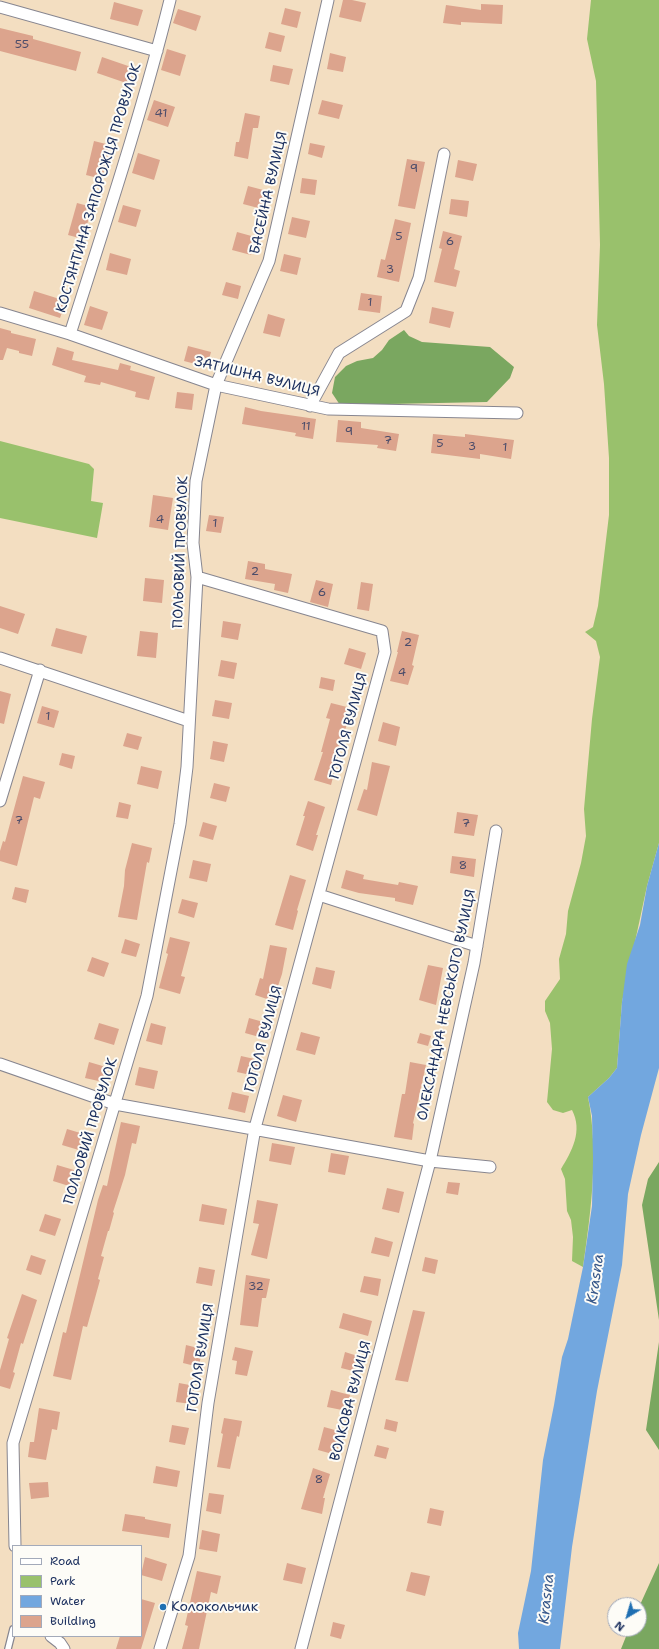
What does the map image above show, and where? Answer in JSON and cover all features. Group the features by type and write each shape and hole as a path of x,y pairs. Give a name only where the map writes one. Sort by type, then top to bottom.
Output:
{"street":[{"name":"КОСТЯНТИНА ЗАПОРОЖЦЯ ПРОВУЛОК","path":"70,334 116,191 157,51 170,0"},
{"name":"БАСЕЙНА ВУЛИЦЯ","path":"216,384 269,261 328,0"},
{"name":"КОСТЯНТИНА ЗАПОРОЖЦЯ ПРОВУЛОК","path":"0,7 157,51"},
{"path":"310,406 339,353 406,311 419,278 444,154"},
{"name":"ЗАТИШНА ВУЛИЦЯ","path":"0,313 70,334 216,384 310,406 328,409 517,413"},
{"name":"ПОЛЬОВИЙ ПРОВУЛОК","path":"16,1545 13,1443 147,996 180,824 186,767 197,577 194,543 196,481 216,384"},
{"name":"ГОГОЛЯ ВУЛИЦЯ","path":"160,1649 188,1556 208,1403 256,1128 384,652 382,631 197,577"},
{"path":"0,658 40,670 189,721"},
{"path":"0,801 40,670"},
{"name":"ОЛЕКСАНДРА НЕВСЬКОГО ВУЛИЦЯ","path":"430,1161 477,946 496,831"},
{"path":"319,895 477,946"},
{"path":"0,1064 115,1104 256,1128 430,1161 490,1167"},
{"name":"ВОЛКОВА ВУЛИЦЯ","path":"301,1649 430,1161"},
{"path":"52,1637 60,1643 64,1649"}],"lane":[{"path":"8,1649 12,1633"}],"green space":[{"path":"591,0 659,0 659,843 647,886 622,1002 617,1068 609,1078 588,1097 593,1139 593,1182 583,1267 572,1261 573,1237 571,1220 567,1211 565,1179 561,1169 575,1141 575,1118 572,1110 563,1113 553,1110 547,1102 552,1049 550,1023 545,1011 545,1001 560,979 559,959 566,934 568,911 581,863 586,836 584,809 592,719 600,657 596,641 585,632 593,627 598,606 609,515 609,458 604,384 597,325 600,245 596,81 587,39"},
{"path":"404,330 409,336 422,342 490,347 514,367 510,378 487,402 340,405 332,393 335,377 346,366 357,361 373,358 382,350 389,340"},
{"path":"0,441 89,464 94,469 91,501 103,503 97,538 0,518"},
{"path":"659,1162 659,1320 642,1205 648,1179"},
{"path":"659,1342 659,1450 646,1430"},
{"path":"659,1563 659,1649 621,1649 626,1637 647,1637 647,1597 644,1597"}],"water":[{"name":"Krasna","path":"659,843 659,1068 641,1135 628,1194 622,1265 597,1391 572,1547 560,1649 519,1649 518,1633 531,1571 543,1460 562,1357 568,1339 583,1267 592,1206 592,1116 588,1097 609,1078 617,1068 622,1002 627,964 640,925 647,886"}],"building":[{"path":"343,0 366,3 361,22 339,17"},
{"path":"114,2 143,10 138,26 110,19"},
{"path":"481,4 503,5 502,24 461,22 461,25 443,23 446,5 481,10"},
{"path":"285,8 301,12 297,28 281,24"},
{"path":"178,9 201,16 196,31 173,23"},
{"path":"0,28 33,36 33,39 81,52 76,71 0,51"},
{"path":"269,32 285,36 281,52 265,48"},
{"path":"167,49 186,55 180,76 161,70"},
{"path":"330,53 346,57 343,72 327,69"},
{"path":"102,57 134,68 129,84 97,73"},
{"path":"273,65 293,69 289,85 270,81"},
{"path":"154,100 175,107 168,127 147,120"},
{"path":"322,100 343,105 339,119 318,114"},
{"path":"245,113 260,116 258,128 253,128 248,159 234,156 236,142 239,142"},
{"path":"94,141 110,145 102,179 86,175"},
{"path":"310,143 325,146 322,158 308,154"},
{"path":"138,153 160,160 154,180 132,173"},
{"path":"407,159 425,162 415,209 398,206"},
{"path":"458,160 477,164 473,181 455,177"},
{"path":"302,178 317,180 315,195 300,193"},
{"path":"248,186 267,191 262,209 243,204"},
{"path":"451,199 469,201 467,217 449,214"},
{"path":"77,203 92,207 83,239 68,235"},
{"path":"123,205 141,210 136,227 118,222"},
{"path":"292,217 310,221 306,238 288,234"},
{"path":"395,219 411,223 399,282 377,277 381,259 385,260"},
{"path":"443,231 462,236 454,269 460,271 456,287 434,282 442,249 439,248"},
{"path":"237,232 255,237 251,255 232,250"},
{"path":"110,253 131,259 127,275 106,270"},
{"path":"284,254 301,258 297,275 280,271"},
{"path":"226,282 241,286 238,299 222,295"},
{"path":"34,291 66,301 60,318 29,308"},
{"path":"361,293 382,296 380,313 358,310"},
{"path":"90,306 108,312 102,330 84,325"},
{"path":"432,307 454,312 450,328 429,323"},
{"path":"268,314 285,319 280,337 263,333"},
{"path":"0,328 11,331 11,333 36,339 32,356 7,348 3,360 0,360"},
{"path":"188,346 211,352 207,367 184,361"},
{"path":"57,347 74,352 72,360 118,370 120,363 131,366 130,370 155,377 149,400 135,397 136,392 101,382 100,385 84,382 86,376 52,365"},
{"path":"177,392 194,394 192,410 175,408"},
{"path":"245,407 261,411 316,419 313,439 295,436 296,433 242,424"},
{"path":"338,420 361,422 361,428 399,434 396,451 377,448 378,445 336,442"},
{"path":"433,434 465,437 465,434 514,440 511,459 480,454 480,459 431,453"},
{"path":"153,495 173,498 168,530 149,527"},
{"path":"209,515 224,517 221,533 206,531"},
{"path":"248,561 265,564 265,569 292,574 288,593 274,590 275,584 245,579"},
{"path":"145,578 164,580 162,603 143,601"},
{"path":"316,580 333,584 328,607 310,602"},
{"path":"361,582 373,584 369,611 357,609"},
{"path":"0,606 25,614 18,634 0,628"},
{"path":"223,621 241,624 238,640 221,637"},
{"path":"56,628 87,636 82,654 51,646"},
{"path":"140,631 158,633 156,658 137,656"},
{"path":"402,631 419,635 412,665 414,666 408,685 390,681"},
{"path":"349,648 366,653 361,669 344,664"},
{"path":"221,660 237,663 234,679 218,676"},
{"path":"321,677 335,680 333,691 319,688"},
{"path":"0,691 11,694 4,724 0,723"},
{"path":"215,700 232,703 229,719 212,716"},
{"path":"331,703 351,708 331,785 314,780 323,752 321,752 330,719 326,718"},
{"path":"42,706 59,711 54,728 37,723"},
{"path":"383,722 400,727 396,746 378,741"},
{"path":"127,733 142,737 138,750 123,746"},
{"path":"213,741 228,744 224,762 210,759"},
{"path":"62,753 75,756 72,769 59,765"},
{"path":"372,762 390,766 377,816 357,810 364,789 367,790"},
{"path":"141,766 162,771 158,789 137,784"},
{"path":"23,776 45,782 40,799 34,797 17,866 0,861 0,851 3,841 5,842"},
{"path":"214,783 230,787 226,802 210,798"},
{"path":"308,801 325,807 316,835 318,835 313,851 296,845"},
{"path":"119,802 131,805 128,819 116,817"},
{"path":"457,812 478,815 474,836 454,833"},
{"path":"203,822 217,826 213,840 199,836"},
{"path":"132,843 152,848 149,863 147,862 137,920 118,917 124,886 125,870"},
{"path":"452,856 476,859 474,877 450,873"},
{"path":"193,860 211,864 207,882 189,878"},
{"path":"346,870 364,875 363,879 398,885 399,882 418,886 413,905 395,901 395,898 359,893 341,888"},
{"path":"290,875 306,880 293,930 275,925"},
{"path":"15,887 29,890 26,903 12,899"},
{"path":"182,899 198,903 194,918 178,913"},
{"path":"170,937 190,942 181,976 185,977 180,994 159,988 168,954 166,953"},
{"path":"125,939 140,944 136,957 121,953"},
{"path":"270,945 287,948 282,974 273,1001 255,995 260,978 263,979"},
{"path":"92,957 109,963 104,977 87,971"},
{"path":"428,965 443,968 436,1005 419,1000"},
{"path":"316,967 335,971 331,989 312,984"},
{"path":"249,1018 267,1023 263,1038 245,1033"},
{"path":"99,1023 119,1029 114,1045 94,1039"},
{"path":"151,1023 166,1027 162,1045 146,1041"},
{"path":"301,1032 320,1037 315,1055 296,1050"},
{"path":"420,1033 431,1036 428,1046 417,1043"},
{"path":"241,1056 259,1060 255,1076 237,1072"},
{"path":"89,1062 106,1067 103,1082 85,1078"},
{"path":"410,1062 426,1065 413,1123 412,1140 394,1137 402,1094 405,1094"},
{"path":"139,1067 158,1071 154,1089 135,1085"},
{"path":"232,1092 249,1096 245,1113 228,1109"},
{"path":"283,1095 302,1100 296,1122 277,1116"},
{"path":"121,1122 140,1126 136,1144 132,1143 125,1175 101,1256 104,1257 98,1279 100,1280 87,1327 83,1326 71,1380 53,1376 63,1332 66,1333 98,1200 103,1185 107,1186"},
{"path":"67,1129 87,1135 82,1151 62,1145"},
{"path":"272,1143 295,1147 291,1165 269,1161"},
{"path":"331,1153 349,1156 345,1175 328,1172"},
{"path":"57,1165 74,1170 69,1186 53,1181"},
{"path":"448,1182 460,1183 458,1195 446,1193"},
{"path":"387,1188 404,1192 399,1213 382,1209"},
{"path":"257,1200 278,1204 267,1259 251,1255 259,1224 253,1223"},
{"path":"202,1204 227,1209 224,1225 199,1221"},
{"path":"45,1214 61,1219 55,1236 39,1231"},
{"path":"375,1237 393,1242 389,1257 371,1253"},
{"path":"31,1255 46,1260 41,1275 26,1270"},
{"path":"425,1257 438,1260 435,1274 422,1271"},
{"path":"199,1267 215,1270 212,1286 196,1283"},
{"path":"246,1275 270,1279 266,1298 262,1298 258,1327 240,1325"},
{"path":"364,1276 381,1279 378,1296 360,1292"},
{"path":"22,1294 37,1300 23,1344 21,1343 10,1389 0,1386 0,1370 9,1339 7,1338"},
{"path":"413,1310 425,1312 408,1382 395,1380"},
{"path":"343,1313 372,1321 368,1336 339,1328"},
{"path":"186,1345 202,1349 199,1367 183,1363"},
{"path":"235,1347 253,1351 247,1376 235,1374 237,1361 232,1360"},
{"path":"345,1352 361,1357 357,1372 341,1368"},
{"path":"179,1383 195,1386 192,1404 176,1402"},
{"path":"331,1390 350,1395 347,1411 327,1407"},
{"path":"39,1408 60,1412 57,1430 52,1429 46,1460 28,1457 30,1442 34,1442"},
{"path":"224,1418 242,1421 239,1437 237,1436 230,1469 217,1467 223,1434 221,1433"},
{"path":"386,1419 398,1422 396,1432 384,1429"},
{"path":"172,1425 189,1428 185,1445 169,1442"},
{"path":"324,1427 342,1432 336,1455 318,1450"},
{"path":"377,1445 389,1448 386,1459 374,1456"},
{"path":"156,1466 180,1471 177,1487 153,1483"},
{"path":"313,1468 330,1474 323,1498 325,1498 322,1514 301,1509"},
{"path":"48,1482 49,1497 31,1499 29,1483"},
{"path":"209,1493 224,1495 221,1514 206,1511"},
{"path":"430,1508 444,1511 441,1526 427,1523"},
{"path":"125,1514 145,1517 145,1519 171,1524 169,1538 122,1531"},
{"path":"202,1530 220,1534 217,1552 199,1549"},
{"path":"145,1557 167,1564 162,1581 142,1575"},
{"path":"287,1563 306,1568 302,1584 283,1580"},
{"path":"197,1571 221,1576 217,1594 211,1592 199,1649 182,1649 188,1626 185,1625"},
{"path":"411,1572 430,1576 425,1596 406,1591"},
{"path":"142,1599 155,1603 141,1649 116,1649 120,1637 142,1637"},
{"path":"333,1622 345,1625 341,1639 330,1636"}],"place":[{"name":"Колокольчик","path":"163,1607"}]}
